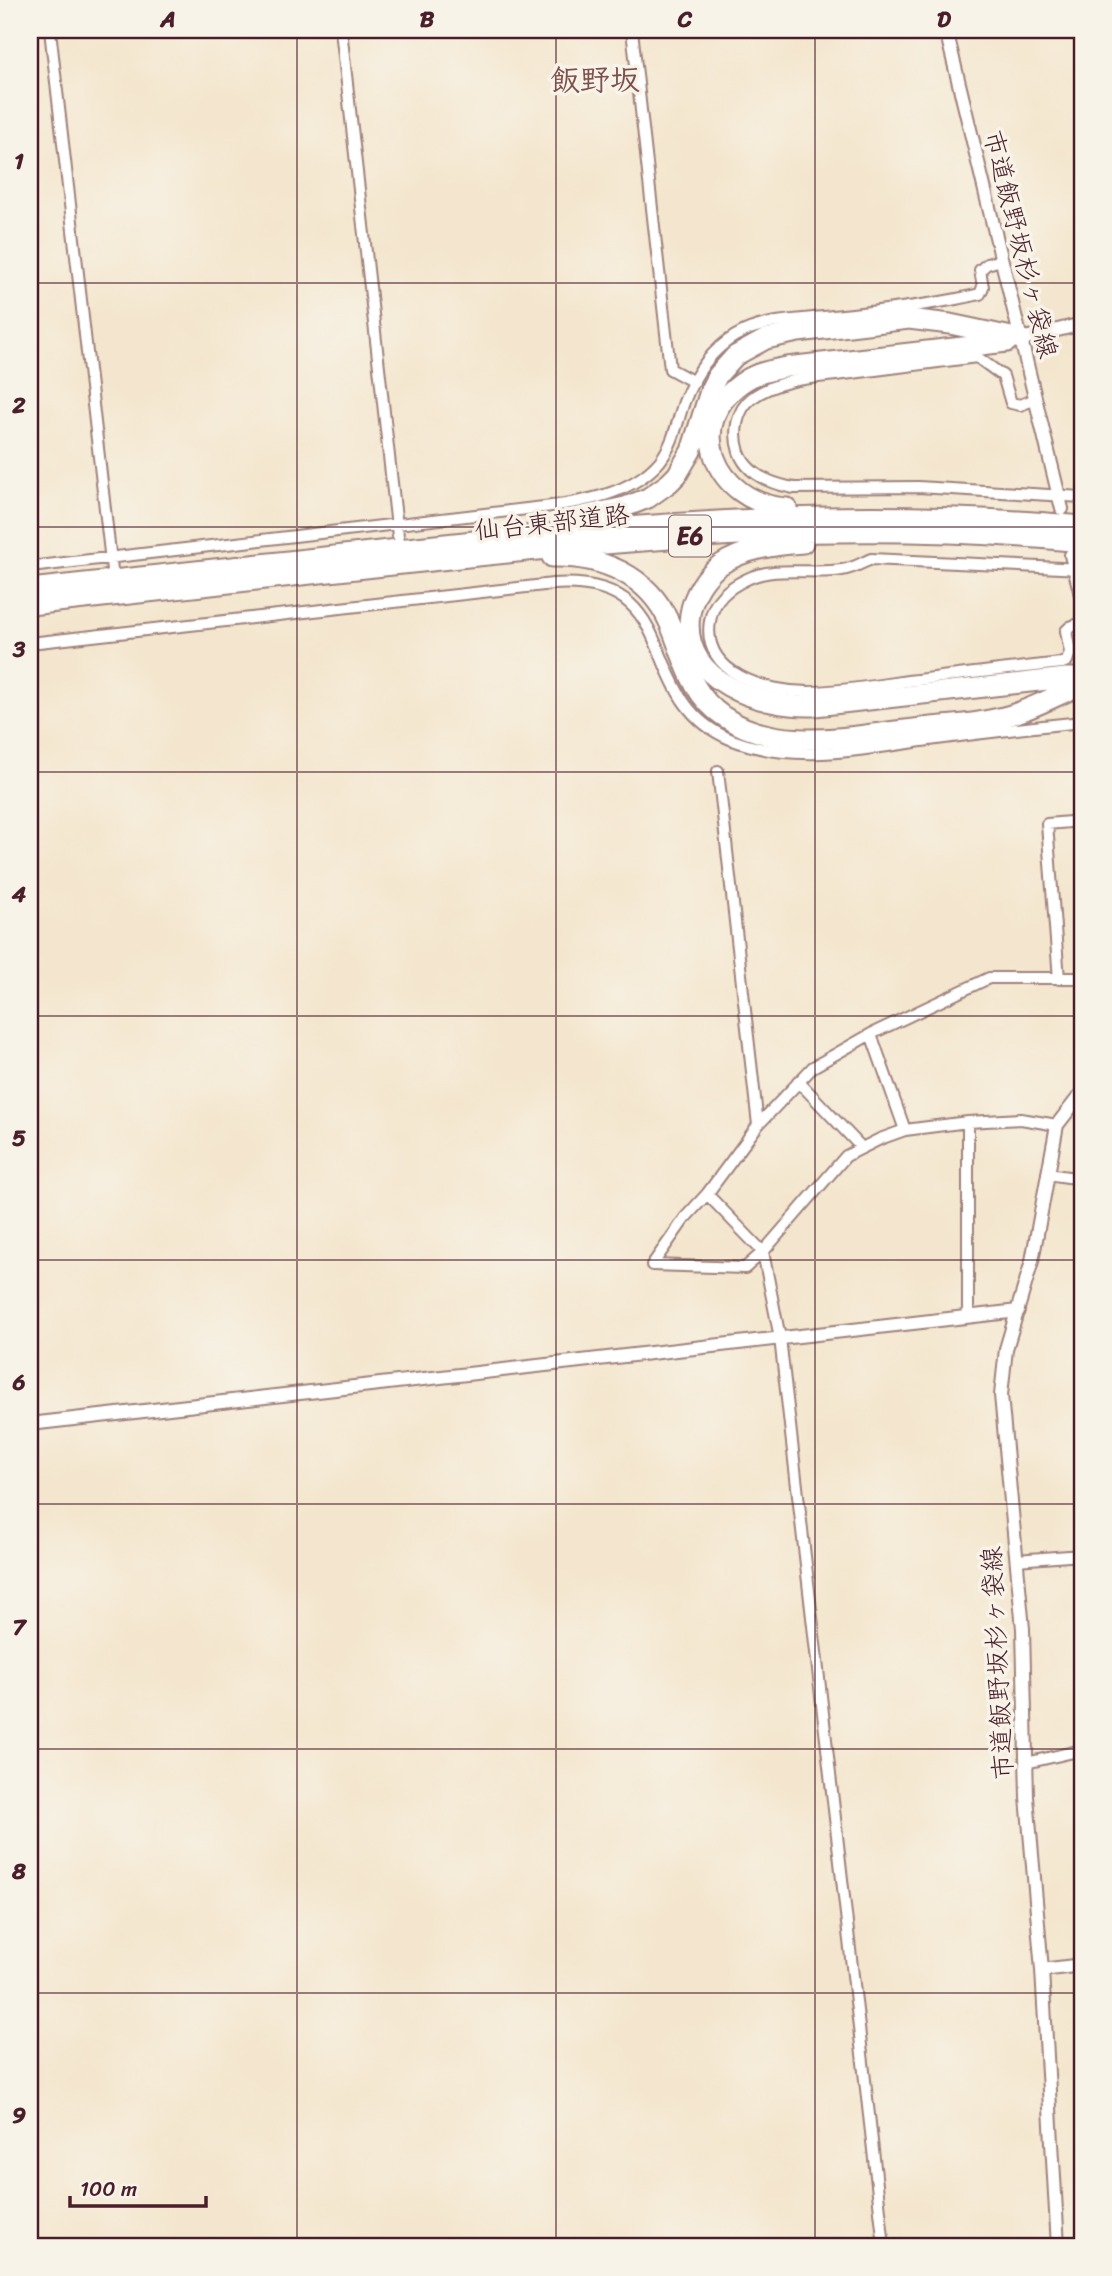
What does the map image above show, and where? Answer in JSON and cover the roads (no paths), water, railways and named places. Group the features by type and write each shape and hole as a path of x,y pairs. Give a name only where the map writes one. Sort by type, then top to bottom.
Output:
{"highway":[{"path":"353,561 596,515 648,498 669,483 684,465 711,387 718,375 735,356 766,339 798,332 909,319 950,324 1021,340"},
{"path":"1012,521 937,510 784,508 758,503 744,496 725,478 717,465 712,439 714,423 727,397 747,379 759,374 787,367 1021,340"},
{"name":"仙台東部道路","path":"30,605 604,527 722,519 862,516 1082,526"},
{"name":"仙台東部道路","path":"30,589 353,561 534,550 711,535 864,531 1028,537 1078,559"},
{"path":"1028,537 799,543 743,554 721,565 699,589 690,610 689,634 692,645 701,664 726,685 763,700 803,707 1082,678"},
{"path":"353,561 562,557 618,569 644,585 655,596 670,623 687,672 703,698 724,717 736,723 783,737 829,739 1000,718 1028,709 1082,685"}],"street":[{"path":"50,30 113,570"},
{"path":"341,30 398,536"},
{"path":"632,30 670,369 694,382"},
{"name":"市道飯野坂杉ヶ袋線","path":"946,30 1062,509"},
{"path":"30,567 578,502 613,491 647,472 660,460 670,444 703,366 721,345 741,332 769,323 836,316 980,294 983,287 980,270 987,264 1001,260"},
{"path":"1021,340 1082,324"},
{"path":"1036,399 1020,405 1011,403 1003,376 977,357 810,379 772,387 750,400 739,417 737,443 740,454 751,470 775,484 794,488 918,487 1082,497"},
{"path":"1082,599 1078,559 872,559 844,570 773,572 749,578 717,601 711,613 709,635 715,654 725,667 737,675 756,684 808,692 1062,663 1067,661 1070,652 1066,631 1082,623"},
{"path":"30,643 579,583 616,593 636,607 649,627 671,684 686,707 716,732 753,746 779,752 834,752 1082,722"},
{"path":"718,771 758,1125"},
{"path":"1059,979 1047,824 1082,821"},
{"path":"1057,1125 1021,1119 905,1130 846,1156 746,1268 652,1265 758,1125 813,1067 871,1034 989,978 1082,978"},
{"path":"871,1034 905,1130"},
{"path":"798,1081 862,1148"},
{"name":"市道飯野坂杉ヶ袋線","path":"1058,2246 1042,1970 1026,1763 1023,1629 1001,1395 1006,1349 1032,1261 1057,1125 1082,1093"},
{"path":"968,1122 968,1316"},
{"path":"1047,1174 1082,1180"},
{"path":"707,1195 763,1252 780,1338 884,2246"},
{"path":"30,1424 1018,1311"},
{"path":"1016,1560 1082,1555"},
{"path":"1026,1763 1082,1750"},
{"path":"1042,1970 1082,1965"}],"district":[{"name":"飯野坂","path":"595,80"}]}
